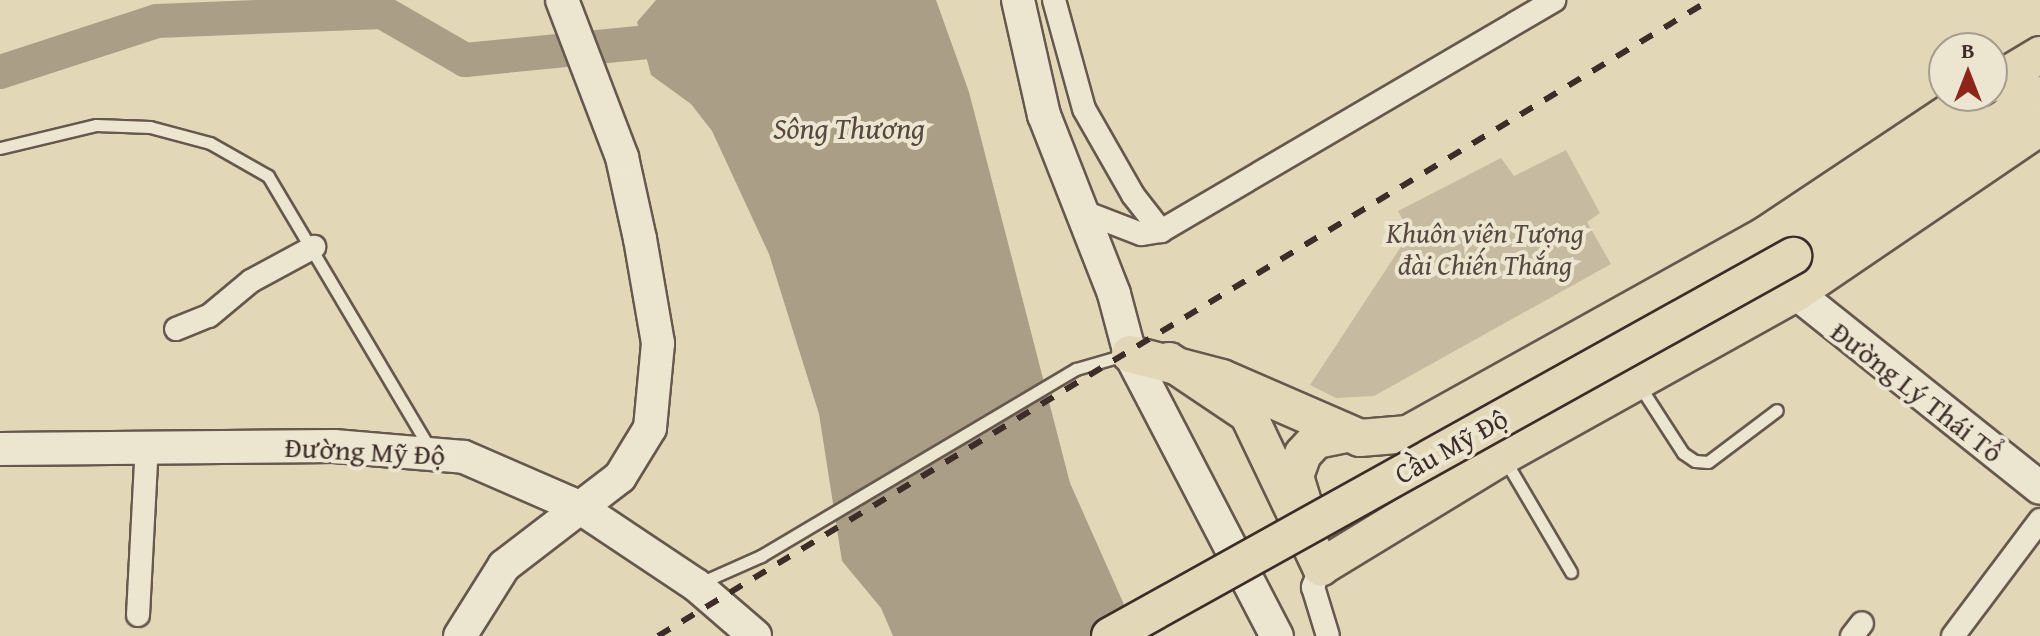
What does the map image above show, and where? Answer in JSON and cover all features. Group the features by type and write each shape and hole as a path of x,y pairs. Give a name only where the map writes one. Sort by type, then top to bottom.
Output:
{"main road":[{"path":"2008,74 2040,55"},
{"name":"Cầu Mỹ Độ","path":"1110,636 1793,256 2040,95"},
{"path":"1130,354 1169,361 1348,434 1377,440 1435,423 1767,234 1950,112"},
{"path":"1326,564 1503,456 1796,293 2040,127"},
{"path":"1169,361 1248,414 1326,564"},
{"path":"1326,564 1299,499 1295,476 1316,440 1348,434"}],"street":[{"path":"1018,0 1044,115 1130,354 1277,636"},
{"path":"1054,0 1084,109 1133,195 1161,231"},
{"path":"1079,210 1141,234 1161,231 1554,0"},
{"path":"460,636 504,566 620,477 640,451 650,428 658,343 625,171 597,83 568,14"},
{"path":"176,329 209,316 251,281 314,247"},
{"name":"Đường Lý Thái Tổ","path":"1796,293 2040,488"},
{"path":"138,615 147,446"},
{"name":"Đường Mỹ Độ","path":"0,449 147,446 432,452 464,457 579,507 696,585 755,636"},
{"path":"1953,636 2040,520"},
{"path":"1326,564 1313,587 1328,636"}],"lane":[{"path":"0,148 96,125 150,127 210,143 268,176 314,247 432,452"},
{"path":"696,585 761,556 1076,369 1130,354"},
{"path":"1637,381 1683,453 1695,461 1708,462 1777,410"},
{"path":"1503,456 1571,572"}],"green space":[{"name":"Khuôn viên Tượng đài Chiến Thắng","path":"1566,150 1600,213 1587,222 1611,264 1374,396 1336,398 1310,385 1410,233 1398,211 1501,158 1514,176"}],"water":[{"name":"Sông Thương","path":"656,0 936,0 969,92 1070,483 1138,636 893,636 881,608 842,561 819,414 769,254 712,131 691,104 651,75 637,22"}],"waterway":[{"path":"0,72 157,21 382,12 465,60 689,38"}],"railway":[{"path":"658,636 1710,0"}]}
